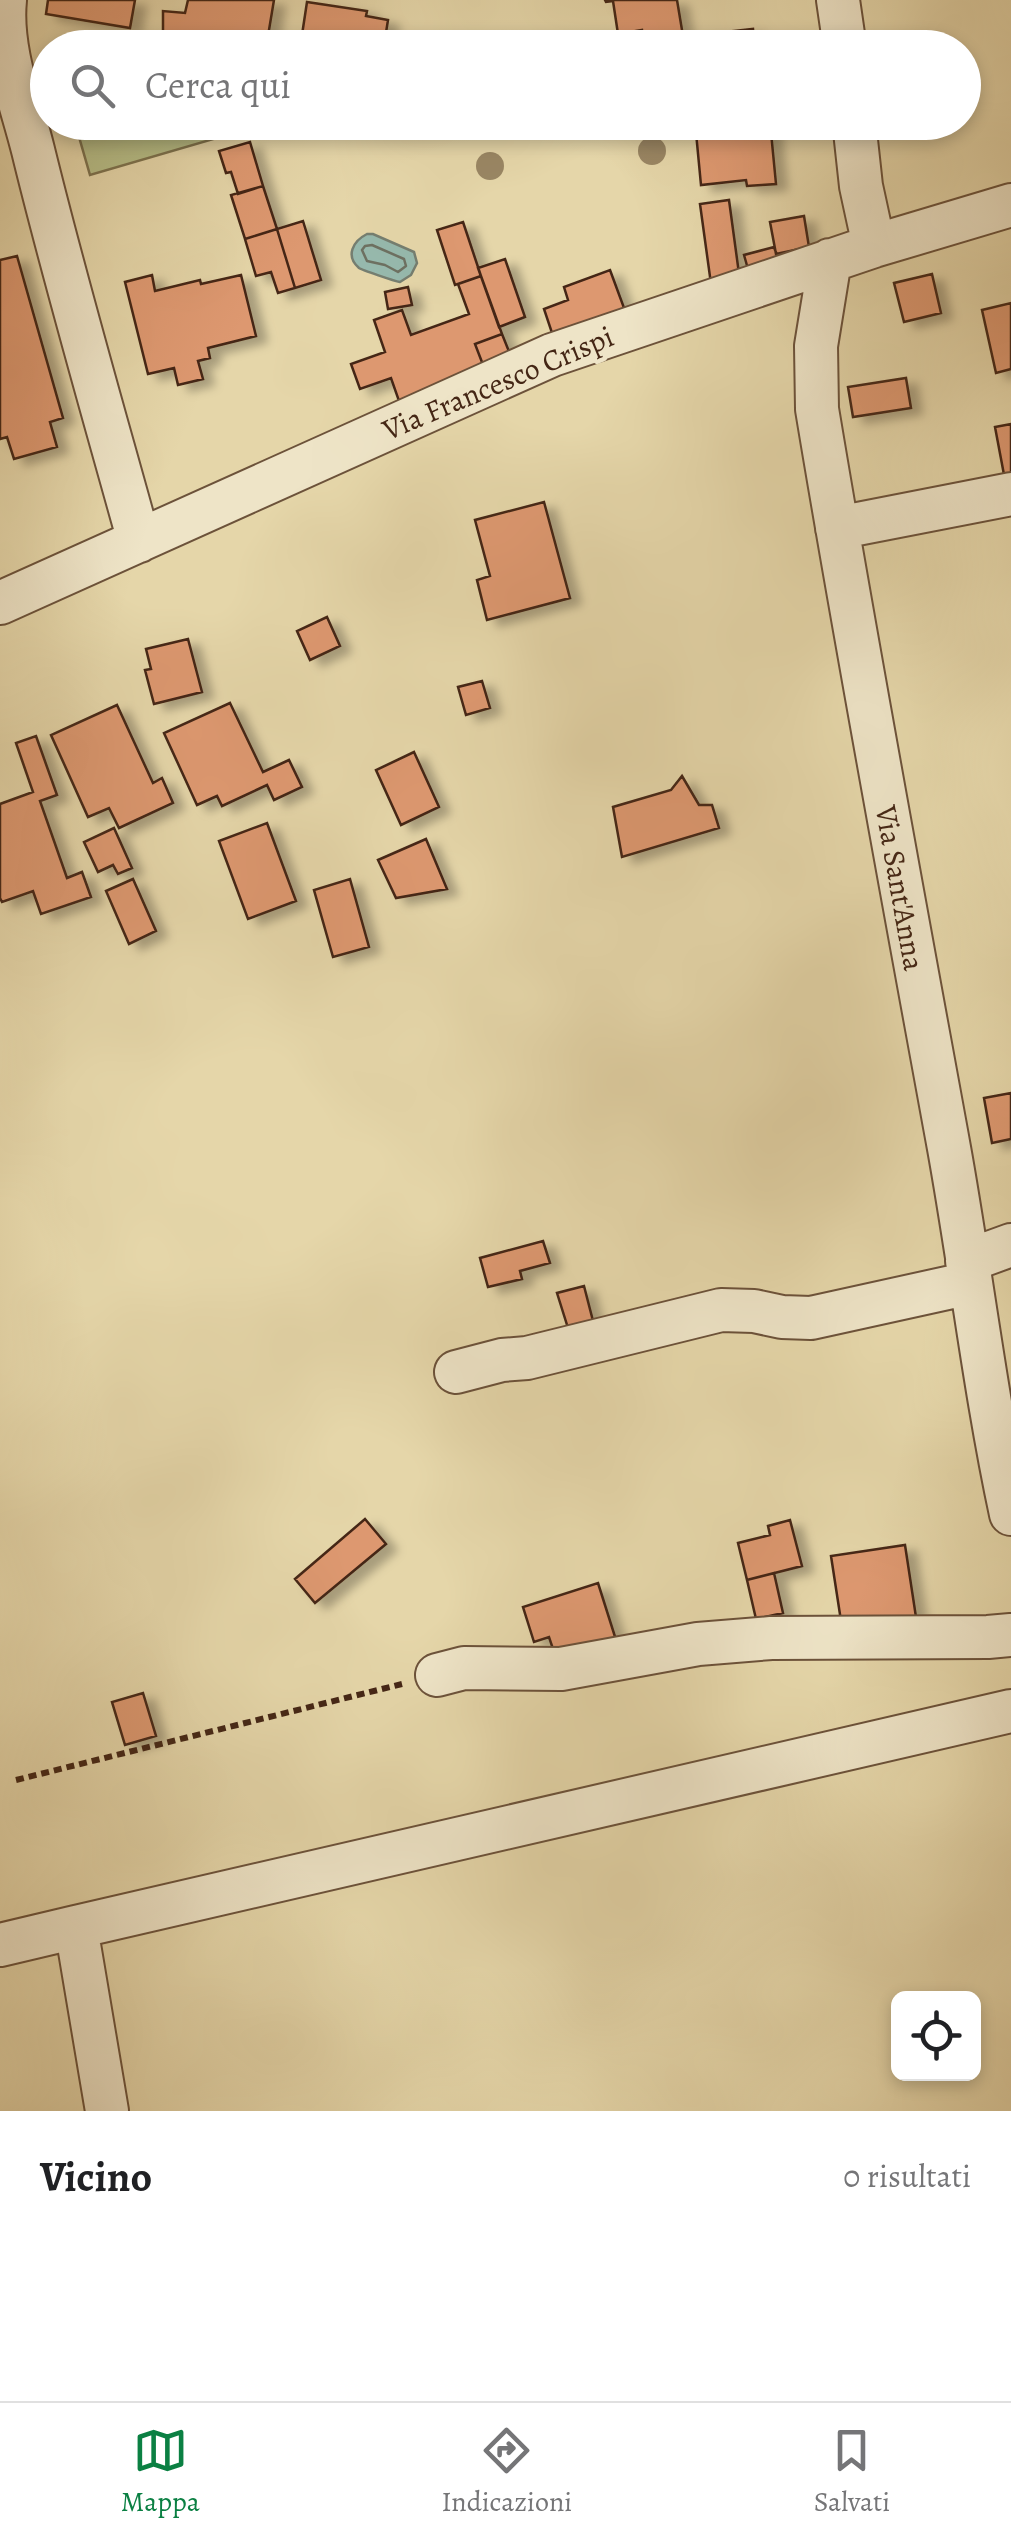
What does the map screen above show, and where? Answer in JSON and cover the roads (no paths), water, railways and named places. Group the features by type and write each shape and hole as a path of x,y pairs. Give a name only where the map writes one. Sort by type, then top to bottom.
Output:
{"street":[{"path":"5,0 8,52 30,140"},
{"path":"838,0 842,30"},
{"path":"30,140 139,541"},
{"path":"856,140 874,246"},
{"name":"Via Francesco Crispi","path":"0,603 552,355 830,260 1011,205"},
{"name":"Via Sant'Anna","path":"830,260 816,346 817,410 950,1154 994,1436 1011,1514"},
{"path":"836,528 1011,494"},
{"path":"456,1372 721,1310 810,1318 968,1272 1011,1245"},
{"path":"437,1675 464,1668 560,1669 698,1644 770,1638 1011,1635"},
{"path":"0,1945 1011,1711"},
{"path":"76,1927 107,2111"}],"water":[{"path":"367,234 414,252 417,263 411,275 400,282 359,268 352,259 352,249"}]}
